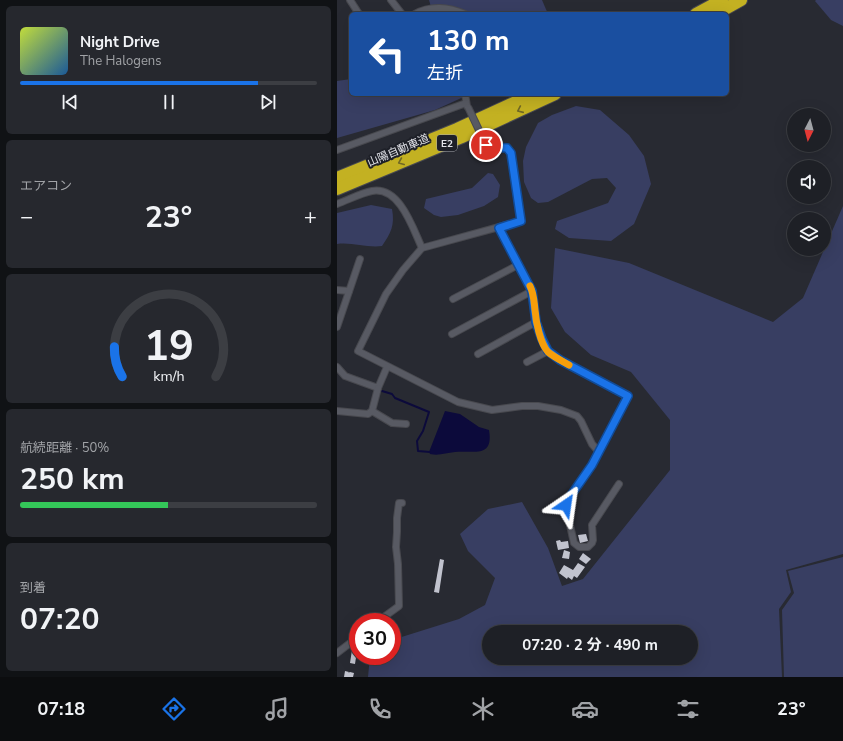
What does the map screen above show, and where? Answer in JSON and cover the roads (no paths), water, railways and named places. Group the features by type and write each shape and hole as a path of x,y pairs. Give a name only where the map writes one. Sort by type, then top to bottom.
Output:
{"highway":[{"path":"694,12 713,0"},
{"path":"700,12 722,0"},
{"path":"720,12 741,0"},
{"name":"山陽自動車道","path":"337,178 457,129 529,96"},
{"name":"山陽自動車道","path":"337,189 462,136 551,96"}],"street":[{"path":"350,0 358,12"},
{"path":"391,0 400,12"},
{"path":"418,12 422,9 442,7 460,12"},
{"path":"465,96 467,105 486,145 490,147 507,148 511,153 521,221 422,248 386,294 358,351 458,402 491,410 522,406 538,406 561,410 577,416 592,444 599,452"},
{"path":"337,150 467,105"},
{"path":"337,204 373,191 392,195 399,203 422,248"},
{"path":"499,228 532,291 536,322 548,351 560,360 628,396 592,465 567,501 566,505 574,543 579,547 588,547 592,543 592,525 619,484"},
{"path":"337,327 360,259"},
{"path":"453,298 518,265"},
{"path":"337,290 349,291"},
{"path":"452,334 532,291"},
{"path":"478,354 536,322"},
{"path":"527,362 548,351"},
{"path":"337,367 345,376 378,388"},
{"path":"337,411 368,414 371,411 378,388 387,367"},
{"path":"371,411 392,423 406,424"},
{"path":"389,613 399,606 396,547 399,503 402,503"},
{"path":"337,653 349,644"}],"waterway":[{"path":"382,391 392,394 395,398 429,412 423,431 417,441 418,451 430,452"}]}
